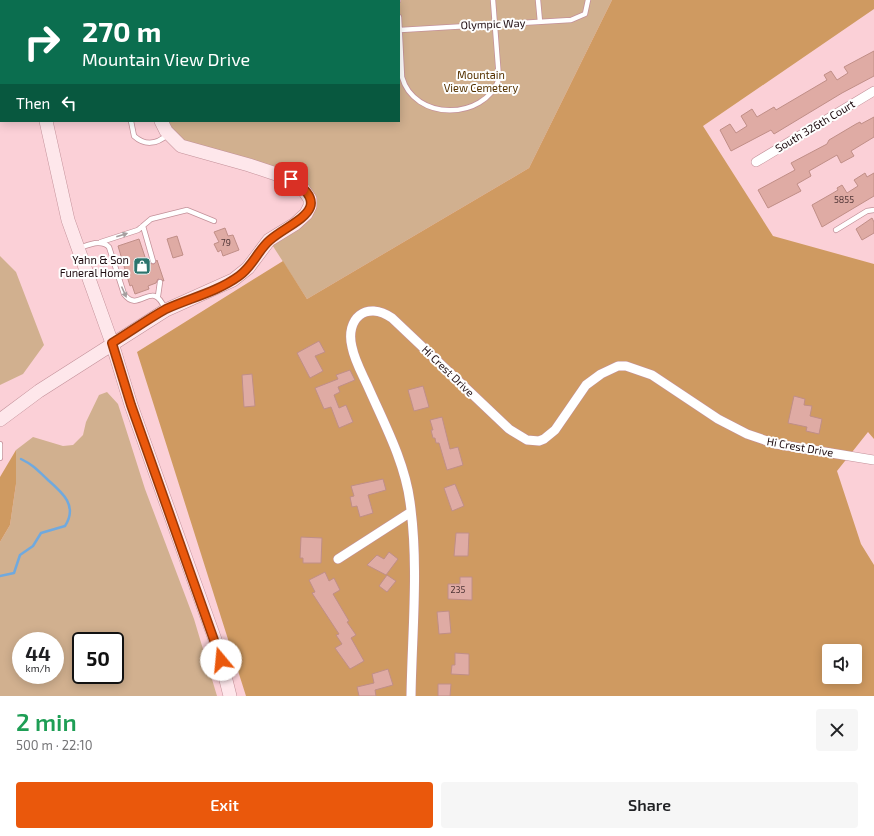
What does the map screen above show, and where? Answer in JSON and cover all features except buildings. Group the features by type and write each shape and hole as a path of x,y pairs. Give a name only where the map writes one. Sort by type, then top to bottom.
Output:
{"main road":[{"path":"46,122 68,220 112,343 131,405 218,648 230,696"},
{"path":"0,420 39,391 112,343 166,310 233,280 253,262 269,240 295,224 306,214 310,206 310,199 306,192 291,179 249,165 181,146 169,134 162,122"}],"street":[{"name":"South 326th Court","path":"756,162 874,91"},
{"name":"Hi Crest Drive","path":"411,696 415,557 411,512 407,488 396,452 352,346 352,330 355,320 364,312 372,310 381,311 392,318 509,429 527,440 539,441 547,437 564,417 586,385 600,374 618,366 626,366 652,375 718,419 747,434 776,444 874,460"},
{"path":"338,559 411,512"}],"lane":[{"path":"400,30 402,77 408,90 428,106 442,110 457,111 465,109 485,98 498,84 500,75 493,0"},
{"path":"538,0 540,22"},
{"name":"Olympic Way","path":"400,30 496,23 571,20 585,14 588,0"},
{"path":"131,122 134,136 139,141 148,143 160,142 169,134"},
{"path":"78,248 138,230 151,219 187,210 214,221"},
{"path":"836,230 867,211 874,210"},
{"path":"143,226 153,261"},
{"path":"101,242 109,247 124,294 127,298 135,301 154,294 161,298 166,310"},
{"path":"158,296 160,282"},
{"path":"0,444 0,458"}],"green space":[{"name":"Mountain View Cemetery","path":"400,0 612,0 529,168 307,299 269,240 306,214 301,186 181,146 162,122 400,122"},
{"path":"0,256 16,272 44,345 23,374 0,385"},
{"path":"107,392 118,404 145,489 194,619 217,696 0,696 0,542 10,525 16,484 16,450 33,437 63,446 73,445 83,435 86,422 99,395"}],"shaded area":[{"path":"612,0 874,0 874,9 703,126 773,236 874,264 874,439 868,432 837,471 861,544 874,565 874,696 246,696 137,352 283,261 307,299 529,168"},
{"path":"16,450 16,484 10,525 0,542 0,477"}],"waterway":[{"path":"0,576 14,573 20,555 33,546 41,533 65,526 69,519 70,512 67,500 59,490 36,468 21,459"}],"place":[{"name":"Yahn & Son Funeral Home","path":"142,266"}],"route":[{"path":"221,660 131,405 112,343 166,310 233,280 248,268 269,240 295,224 306,214 310,206 310,199 306,192 301,186 291,179"}]}
